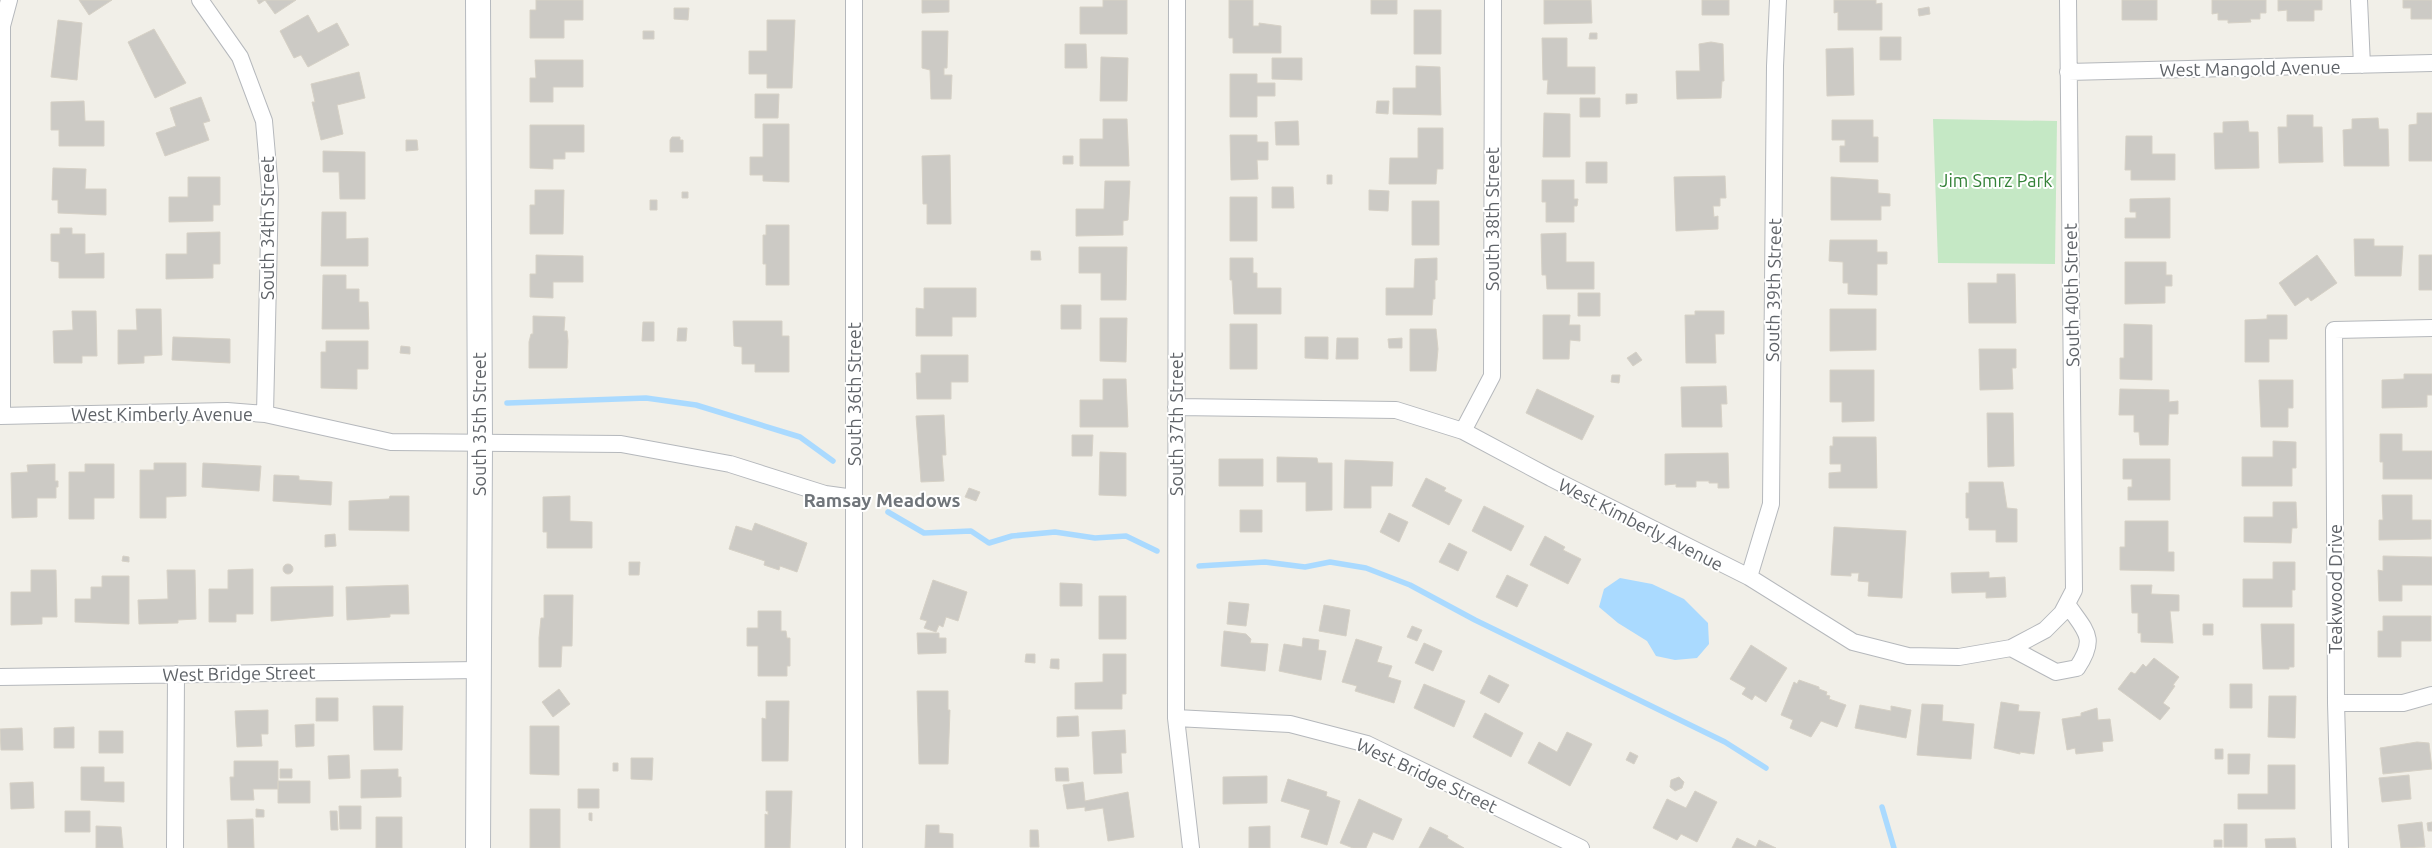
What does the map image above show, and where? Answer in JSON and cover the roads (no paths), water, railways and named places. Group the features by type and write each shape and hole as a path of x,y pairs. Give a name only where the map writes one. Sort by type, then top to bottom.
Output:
{"street":[{"path":"1,416 2,26 9,0"},
{"name":"South 34th Street","path":"200,0 240,57 264,121 270,190 265,414"},
{"name":"South 35th Street","path":"478,0 480,443 478,848"},
{"name":"South 36th Street","path":"854,0 854,848"},
{"name":"South 37th Street","path":"1177,0 1176,718 1191,848"},
{"name":"South 38th Street","path":"1463,431 1492,376 1493,0"},
{"name":"South 39th Street","path":"1749,577 1771,504 1775,66 1778,0"},
{"name":"South 40th Street","path":"2068,0 2070,597"},
{"path":"2359,0 2362,65"},
{"name":"West Mangold Avenue","path":"2068,72 2432,63"},
{"name":"Teakwood Drive","path":"2340,848 2336,703 2334,330 2432,328"},
{"name":"West Kimberly Avenue","path":"1176,407 1396,410 1463,431 1551,478 1749,577 1853,642 1908,656 1959,657 2011,648 2045,630 2062,613 2070,597"},
{"name":"West Kimberly Avenue","path":"1,416 228,411 265,414 391,442 621,444 730,464 825,494 854,498"},
{"path":"2011,648 2056,672 2077,668 2088,652 2088,634 2070,597"},
{"name":"West Bridge Street","path":"0,677 478,670"},
{"path":"175,848 176,674"},
{"path":"2336,703 2403,703 2432,695"},
{"name":"West Bridge Street","path":"1176,718 1290,724 1367,744 1581,848"}],"water":[{"path":"1620,578 1652,584 1684,599 1708,623 1709,644 1697,658 1675,660 1656,656 1647,641 1618,623 1599,607 1604,589"}],"waterway":[{"path":"507,403 646,398 696,405 800,437 833,461"},
{"path":"888,512 924,533 971,531 989,543 1012,536 1055,532 1095,538 1126,536 1157,551"},
{"path":"1199,566 1265,562 1305,567 1330,562 1366,568 1410,585 1475,620 1725,742 1766,768"},
{"path":"1882,807 1894,848"}],"district":[{"name":"Ramsay Meadows","path":"882,500"}],"park label":[{"name":"Jim Smrz Park","path":"1996,180"}]}
